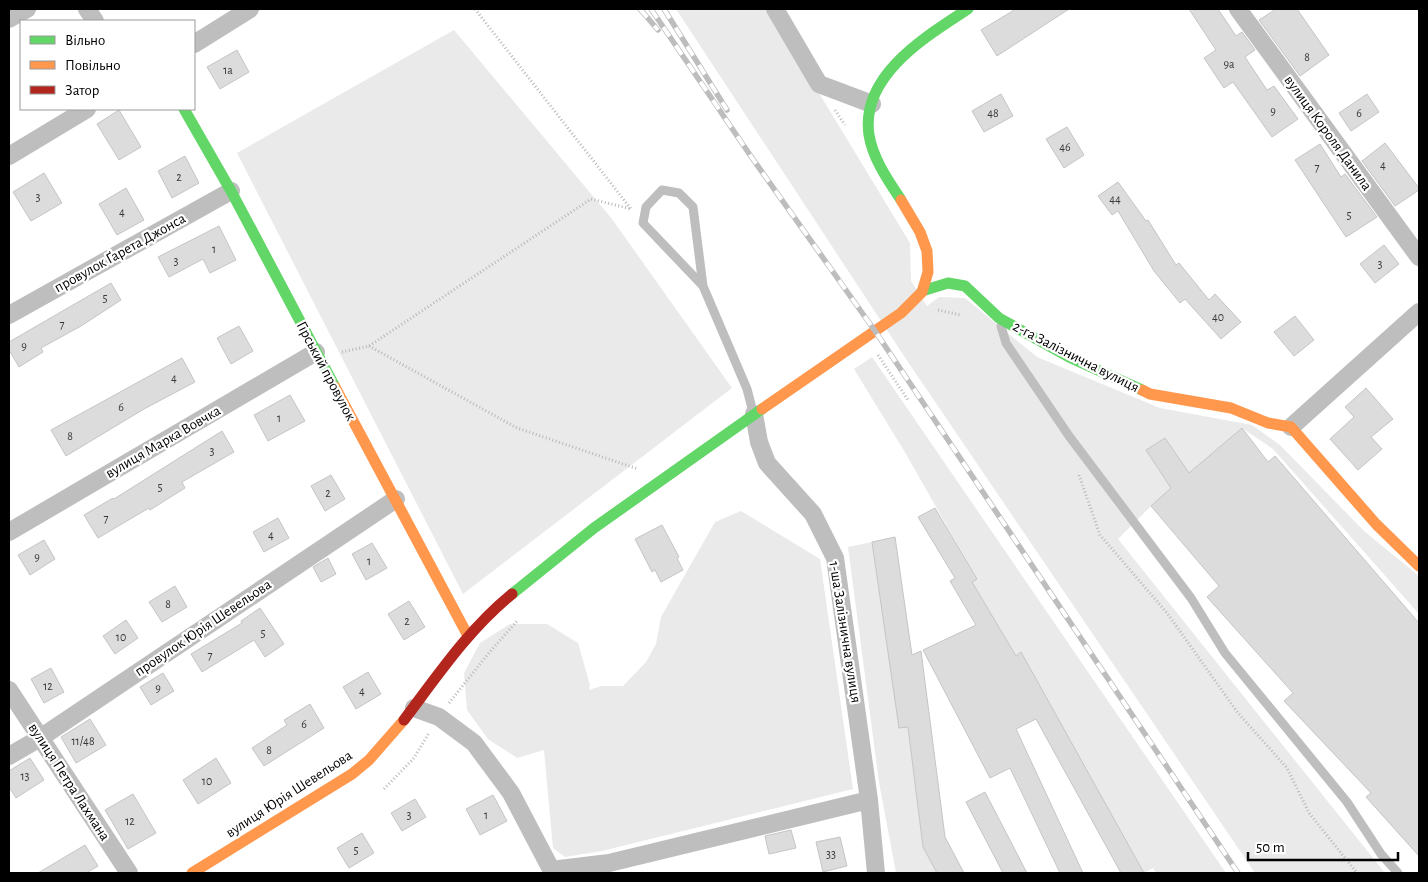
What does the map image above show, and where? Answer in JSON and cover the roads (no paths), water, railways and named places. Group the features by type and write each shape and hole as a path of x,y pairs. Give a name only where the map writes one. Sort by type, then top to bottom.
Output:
{"street":[{"path":"9,19 27,9"},
{"path":"87,9 94,20"},
{"path":"195,43 250,9"},
{"path":"775,9 819,84 872,104"},
{"path":"922,291 928,262 926,245 873,153 868,135 872,104 882,80 893,66 917,44 968,9"},
{"name":"вулиця Короля Данила","path":"1238,9 1419,257"},
{"path":"9,156 85,110"},
{"name":"Гірський провулок","path":"185,110 231,191 467,634"},
{"name":"провулок Ґарета Джонса","path":"9,315 231,191"},
{"name":"2-га Залізнична вулиця","path":"922,291 948,283 965,286 999,318 1069,357 1150,394 1231,408 1268,423 1292,427"},
{"name":"вулиця Юрія Шевельова","path":"192,873 342,781 368,760 414,708 467,634 545,566 754,414 901,313 922,291"},
{"path":"1419,312 1292,427 1376,524 1419,566"},
{"name":"вулиця Марка Вовчка","path":"9,532 316,352"},
{"name":"1-ша Залізнична вулиця","path":"754,414 759,442 767,463 813,514 834,558 869,800 876,873"},
{"name":"провулок Юрія Шевельова","path":"9,756 40,738 396,499"},
{"name":"вулиця Петра Лахмана","path":"9,690 129,873"},
{"path":"414,708 438,717 474,743 506,786 552,872 609,863 869,800"}],"lane":[{"path":"703,286 643,223 646,207 662,190 679,193 693,207 703,286 747,389 754,414"},
{"path":"999,318 1006,343 1069,436 1191,598 1225,653 1348,802 1382,854 1398,873"}],"railway":[{"path":"640,9 658,30"},
{"path":"651,9 750,155 875,331 1238,873"},
{"path":"664,9 727,110"}]}
